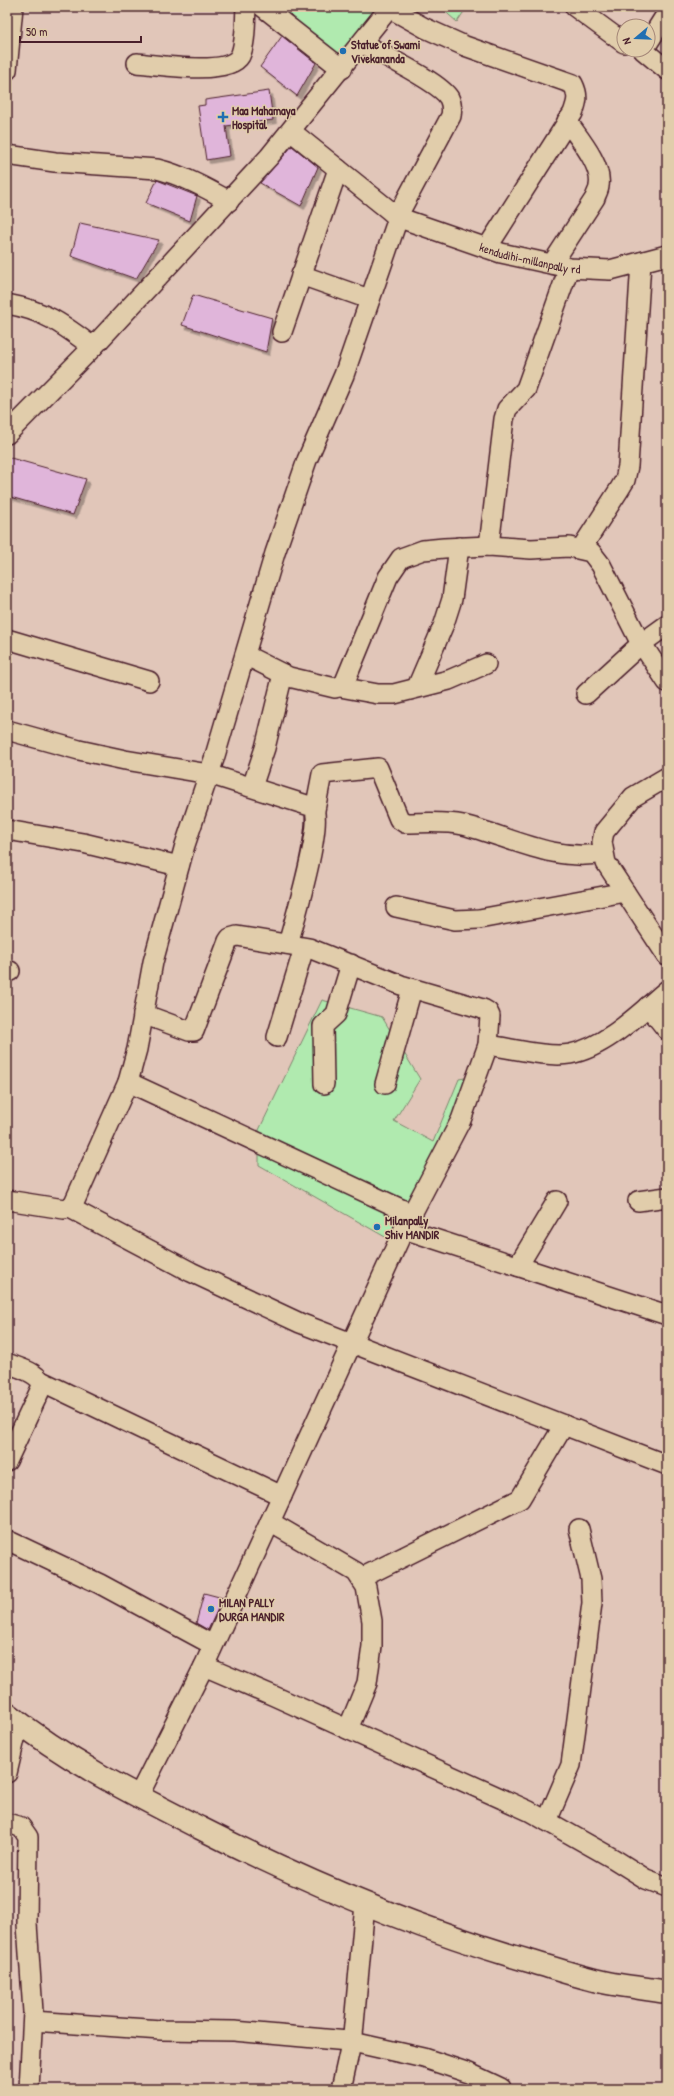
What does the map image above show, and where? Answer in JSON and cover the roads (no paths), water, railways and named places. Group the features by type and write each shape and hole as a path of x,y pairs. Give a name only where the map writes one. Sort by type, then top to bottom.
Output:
{"main road":[{"path":"13,1717 42,1741 115,1785 277,1867 365,1904 484,1948 612,1984 667,1992"}],"street":[{"path":"7,70 13,7"},
{"path":"137,63 204,68 232,63 237,60 242,48 246,7"},
{"path":"263,7 342,69"},
{"path":"575,7 616,37"},
{"path":"7,434 93,347 292,132 390,8 425,28 465,46 573,84 577,93 578,101 567,121 487,248"},
{"path":"656,30 667,13"},
{"path":"70,1208 73,1205 128,1082 138,1049 153,962 190,826 209,774 275,553 300,478 339,389 397,217 451,116 452,108 449,98 434,85 362,43"},
{"path":"653,58 667,70"},
{"path":"489,546 504,419 507,409 526,389 560,266 595,198 599,186 597,168 567,121"},
{"path":"292,132 397,217"},
{"path":"7,155 55,162 167,171 202,186 229,201"},
{"path":"282,332 338,169"},
{"name":"kendudihi-millanpally rd","path":"397,217 501,253 560,266 610,270 667,255"},
{"path":"582,548 620,490 628,466 641,262"},
{"path":"301,275 369,299"},
{"path":"7,304 30,308 56,320 93,347"},
{"path":"340,687 344,684 380,594 395,565 401,558 423,550 489,546 582,548 591,552 601,565 642,643 667,682"},
{"path":"417,687 444,624 452,599 459,547"},
{"path":"586,694 642,643 667,625"},
{"path":"7,639 149,680"},
{"path":"244,655 296,679 335,688 340,687 378,694 394,694 449,680 486,664"},
{"path":"252,787 265,748 283,674"},
{"path":"7,730 79,750 126,760 209,774 312,807 315,810"},
{"path":"277,1037 296,946 316,816 315,810 322,774 378,768 399,819 405,823 452,824 543,849 582,856 603,853"},
{"path":"667,777 643,790 628,802 604,832 602,842 606,863 667,956"},
{"path":"7,830 83,843 179,866"},
{"path":"396,907 455,920 479,919 625,892"},
{"path":"138,1796 204,1666 408,1221 461,1120 488,1045 490,1016 488,1012 412,989 351,964 296,946 237,936 230,938 196,1026 192,1032 143,1014"},
{"path":"324,1084 323,1026 336,1014 351,964"},
{"path":"385,1084 412,989"},
{"path":"488,1045 555,1055 570,1054 584,1050 609,1037 667,990"},
{"path":"648,1006 667,1030"},
{"path":"128,1082 408,1221 518,1266 667,1316"},
{"path":"638,1201 667,1197"},
{"path":"7,1200 64,1209 70,1208 197,1275 264,1307 352,1344 667,1465"},
{"path":"518,1266 557,1201"},
{"path":"7,1363 37,1376 41,1381 282,1496"},
{"path":"7,1461 42,1386 41,1381"},
{"path":"361,1578 520,1499 564,1425"},
{"path":"270,1522 356,1572 361,1578 367,1594 372,1621 372,1646 365,1690 348,1729"},
{"path":"547,1821 571,1765 592,1603 591,1579 579,1529"},
{"path":"7,1540 100,1584 213,1645"},
{"path":"204,1666 529,1811 614,1859 646,1879 667,1886"},
{"path":"7,1773 13,1717"},
{"path":"7,1823 21,1827 28,1837 28,1924 33,2021 29,2089"},
{"path":"341,2089 352,2042 365,1904"},
{"path":"33,2021 161,2030 234,2031 352,2042 424,2058 470,2073 501,2088"}],"place":[{"name":"Statue of Swami Vivekananda","path":"343,51"},
{"name":"Maa Mahamaya Hospital","path":"223,117"},
{"name":"Milanpally Shiv MANDIR","path":"377,1227"},
{"name":"MILAN PALLY DURGA MANDIR","path":"211,1609"}]}
